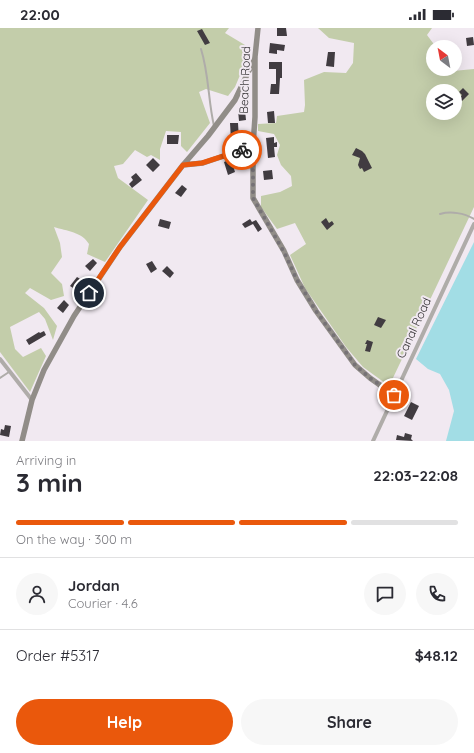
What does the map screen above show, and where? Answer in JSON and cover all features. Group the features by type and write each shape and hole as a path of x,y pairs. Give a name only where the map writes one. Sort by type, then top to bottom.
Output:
{"street":[{"name":"Beach Road","path":"258,28 255,57 253,198 284,252 297,280 316,311 355,365 394,395"},
{"path":"22,441 32,400 44,370 74,316 120,247 235,100 255,57"},
{"path":"183,165 202,163 253,146"},
{"name":"Canal Road","path":"373,441 474,224"},
{"path":"0,359 32,400"}],"lane":[{"path":"201,49 206,68 215,127"},
{"path":"440,214 448,212 469,216 474,219"},
{"path":"0,378 10,372"}],"green space":[{"path":"0,28 229,28 225,33 245,45 248,56 235,87 228,96 206,89 199,92 210,123 187,152 181,146 181,132 166,131 160,149 160,160 151,155 147,157 135,150 123,164 114,166 118,178 148,200 105,262 87,254 89,244 78,234 54,227 60,243 62,257 51,273 62,284 64,296 51,300 30,288 25,293 44,308 57,326 53,340 45,319 39,312 10,327 15,349 23,357 41,348 46,356 30,392 0,352"},
{"path":"318,28 432,28 427,35 431,40 426,40 426,76 462,76 462,70 474,69 474,207 392,380 385,383 363,367 346,347 305,288 290,255 306,244 295,223 277,229 261,207 261,196 280,192 292,186 291,176 281,165 277,155 280,145 274,134 258,131 258,124 276,123 277,116 304,112 304,80 324,72 346,73 353,63 354,43 329,38"}],"water":[{"path":"474,242 474,441 446,441 454,411 449,390 440,374 428,369 416,359"}],"building":[{"path":"277,28 286,28 287,36 277,36"},
{"path":"202,29 210,43 205,45 197,31"},
{"path":"473,37 474,45 467,46 466,38"},
{"path":"270,43 285,45 284,51 277,50 277,54 269,53"},
{"path":"328,52 335,52 334,67 326,66"},
{"path":"269,62 282,62 282,78 280,78 279,94 270,94 271,84 276,84 276,69 269,69"},
{"path":"463,88 469,94 462,101 462,95"},
{"path":"238,110 245,110 246,120 239,121"},
{"path":"274,111 275,123 268,123 267,112"},
{"path":"230,123 238,123 239,140 231,140"},
{"path":"167,135 179,135 178,144 167,144"},
{"path":"274,137 274,143 277,142 277,147 274,147 275,157 268,158 266,138"},
{"path":"356,148 365,154 372,168 364,172 362,168 360,169 358,165 360,158 352,155"},
{"path":"153,158 160,165 153,172 146,165"},
{"path":"231,159 235,172 228,175 224,162"},
{"path":"272,170 273,179 264,180 263,171"},
{"path":"136,173 142,180 132,188 129,184 133,180 131,177"},
{"path":"182,185 187,189 181,197 175,193"},
{"path":"326,218 329,223 332,221 334,224 327,230 321,222"},
{"path":"160,219 171,222 169,229 158,226"},
{"path":"250,219 252,222 256,220 262,229 258,232 253,224 245,228 242,224"},
{"path":"93,259 97,263 90,271 85,266"},
{"path":"152,261 157,269 151,273 146,264"},
{"path":"167,266 174,273 170,278 162,271"},
{"path":"77,277 85,282 78,291 70,286"},
{"path":"64,300 69,305 63,313 57,308"},
{"path":"378,317 386,320 381,328 374,325"},
{"path":"44,331 46,335 29,345 26,340 39,332"},
{"path":"367,340 373,342 370,352 365,351 367,344 365,344"},
{"path":"411,402 419,406 412,420 404,416"},
{"path":"5,425 11,426 9,437 0,435 1,429 4,430"},
{"path":"405,433 412,435 411,439 413,441 396,440 397,435 404,437"}],"way so far":[{"path":"242,150 253,146 253,198 274,233 297,280 316,311 355,365 394,395"}],"route":[{"path":"89,293 120,247 183,165 202,163 242,150"}]}
